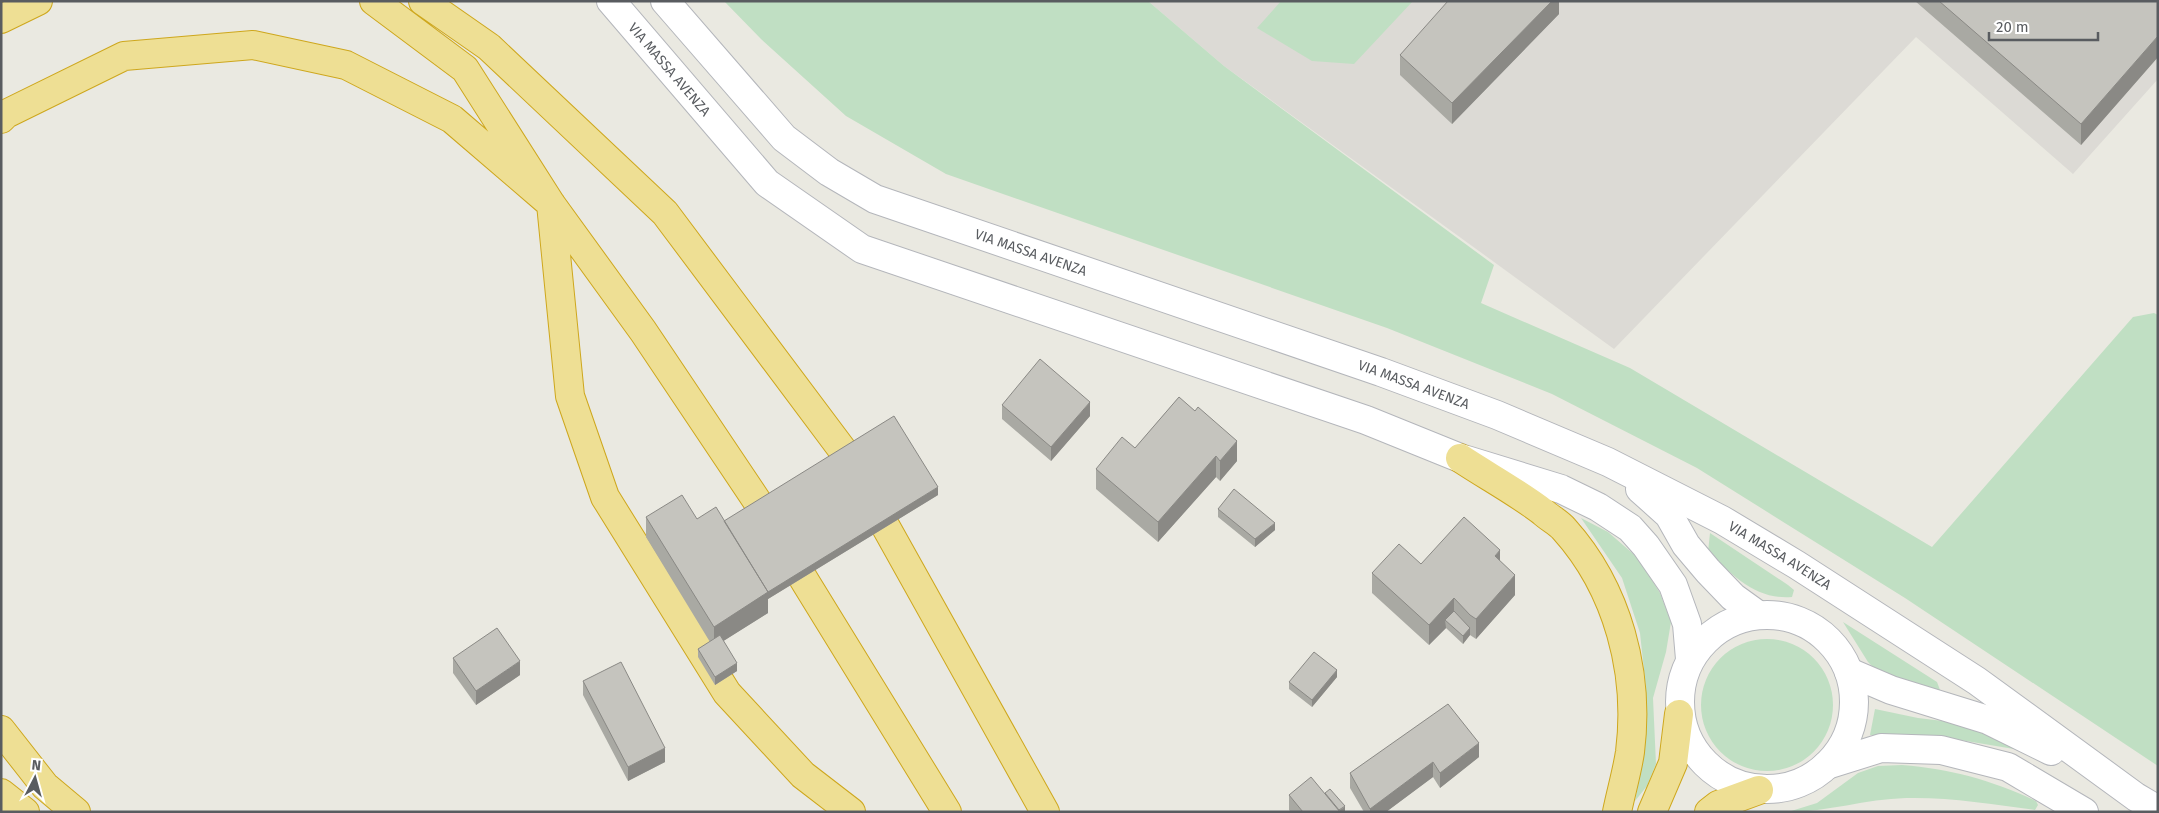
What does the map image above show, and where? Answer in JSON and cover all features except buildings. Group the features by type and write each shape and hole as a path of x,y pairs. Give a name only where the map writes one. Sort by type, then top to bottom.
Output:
{"highway":[{"path":"1,19 38,1"},
{"path":"374,1 466,69 551,204 643,332 759,504 947,812"},
{"path":"379,1 471,34"},
{"path":"423,1 489,46 665,213 844,452 1045,812"},
{"path":"1,119 6,114 124,56 253,46 346,65 452,119 551,204 570,396 605,497 727,694 803,775 851,812"},
{"path":"1460,458 1532,504 1563,528 1591,565 1612,606 1628,655 1632,703 1630,752 1617,812"},
{"path":"1652,812 1673,762 1679,714"},
{"path":"1,730 45,786 76,812"},
{"path":"1709,812 1718,806 1759,790"},
{"path":"1,794 25,812"}],"main road":[{"name":"VIA MASSA AVENZA","path":"611,1 768,183 862,249 1366,420 1460,458 1561,489 1598,507 1630,528 1646,546 1673,585 1686,624 1690,659"},
{"name":"VIA MASSA AVENZA","path":"665,1 784,138 829,172 875,199 1381,372 1497,414 1608,462 1722,520 1797,565 1977,681 2147,803"},
{"path":"1608,462 1669,515 1686,545 1708,571 1733,597 1758,615"},
{"path":"1758,615 1783,616 1807,625 1828,640 1843,660 1849,672 1854,708 1849,732 1838,754 1827,765 1816,774 1789,787 1759,790 1730,782 1706,766 1688,742 1679,714 1680,686 1690,659 1708,637 1731,622 1758,615"},
{"path":"1849,672 1891,690 1988,720 2026,738 2147,803"},
{"path":"1827,765 1881,748 1941,750 2008,767 2084,812"}],"shaded area":[{"path":"1148,1 2158,1 2158,79 2073,174 1916,37 1614,349 1224,66"}],"green space":[{"path":"724,1 1148,1 1224,66 1494,265 1481,303 1630,368 1932,547 2133,317 2154,313 2158,315 2158,766 1905,598 1697,468 1552,394 1387,328 946,174 846,116 761,39"},
{"path":"1281,1 1413,1 1354,64 1312,61 1257,28"},
{"path":"1581,518 1608,532 1638,558 1660,593 1671,622 1666,652 1653,698 1656,764 1647,786 1635,801 1644,754 1646,689 1640,633 1622,578"},
{"path":"1710,533 1788,585 1794,590 1792,597 1779,597 1767,594 1756,590 1736,577 1708,552"},
{"path":"1843,622 1937,682 1940,690 1935,695 1877,671 1868,662"},
{"path":"1767,639 1792,644 1803,650 1813,659 1822,669 1828,680 1833,705 1828,730 1822,741 1813,751 1803,760 1792,766 1767,771 1742,766 1731,760 1721,751 1712,741 1706,730 1701,705 1706,680 1712,669 1721,659 1731,650 1742,644"},
{"path":"1875,709 1918,718 1968,724 2020,750 1930,735 1870,735"},
{"path":"1902,765 1937,769 1987,781 2036,801 2038,805 2035,810 1987,803 1906,798 1788,812 1817,803 1858,773 1878,766"}]}
